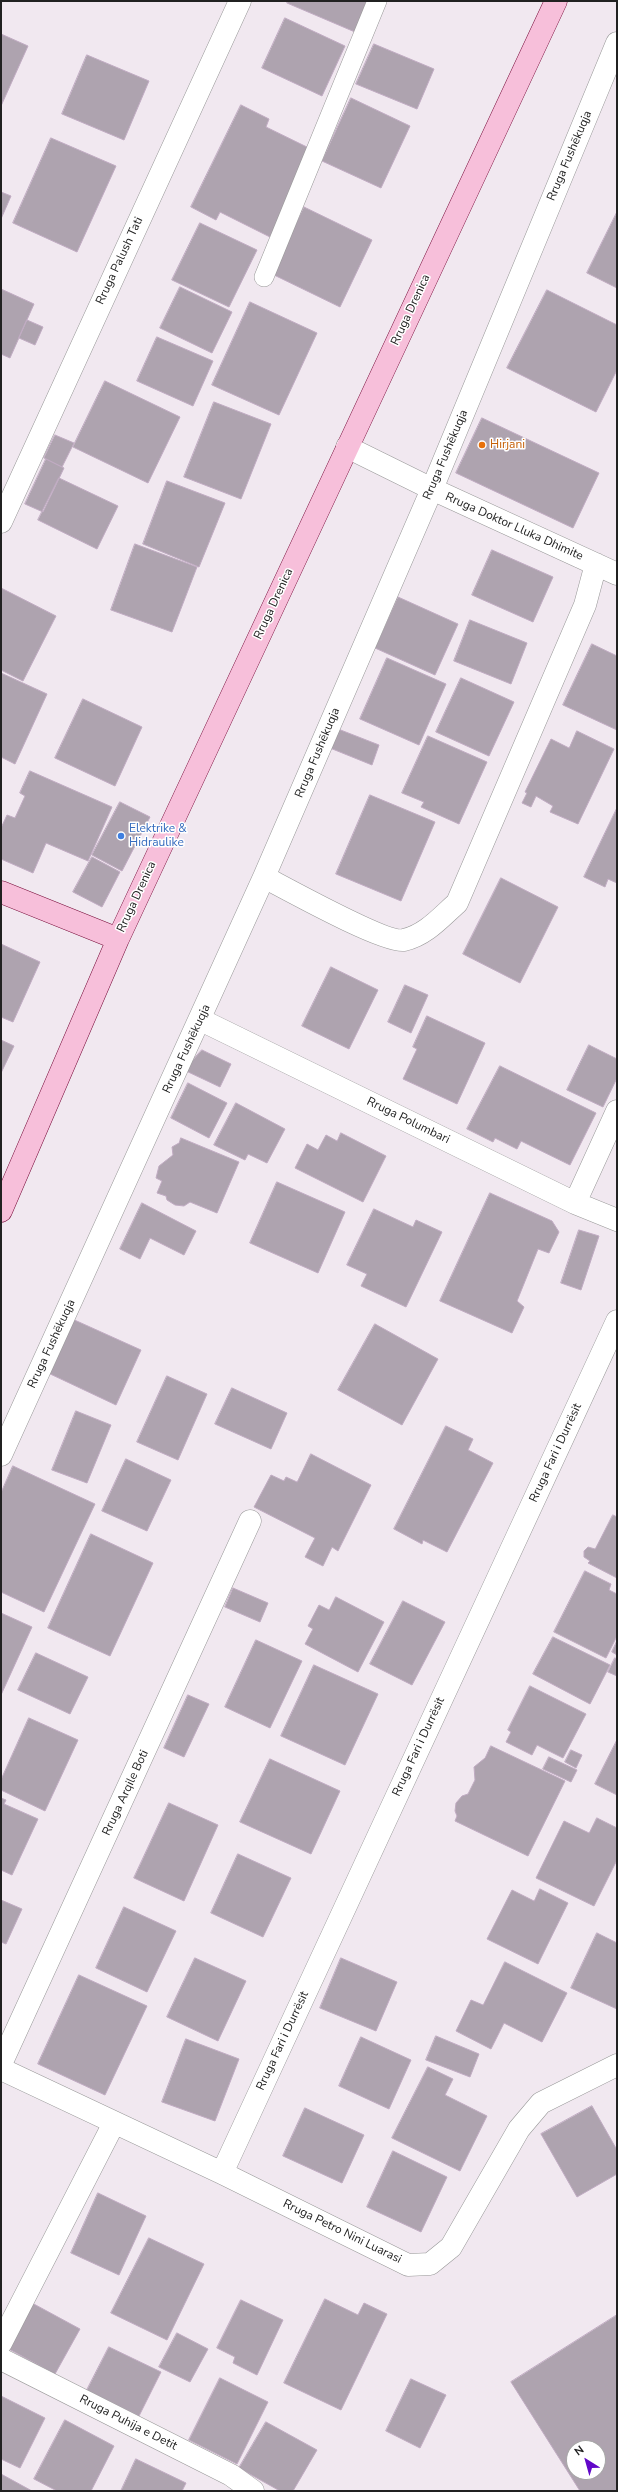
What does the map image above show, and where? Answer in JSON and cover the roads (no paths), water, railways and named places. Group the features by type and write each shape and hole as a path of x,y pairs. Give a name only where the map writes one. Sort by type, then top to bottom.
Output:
{"street":[{"name":"Rruga Palush Tati","path":"1,522 240,1"},
{"name":"Rruga Drenica","path":"1,1211 118,939 556,1"},
{"name":"Rruga Fushëkuqja","path":"1,1455 201,1020 264,877 432,489 617,43"},
{"name":"Rruga Doktor Lluka Dhimite","path":"347,447 432,489 617,574"},
{"path":"264,877 377,934 403,940 424,932 457,903 586,605 596,564"},
{"path":"1,892 118,939"},
{"name":"Rruga Polumbari","path":"201,1020 575,1203 617,1220"},
{"path":"575,1203 617,1111"},
{"name":"Rruga Fari i Durrësit","path":"222,2173 617,1321"},
{"name":"Rruga Arqile Boti","path":"1,2064 250,1521"},
{"name":"Rruga Petro Nini Luarasi","path":"1,2069 222,2173 408,2265 430,2264 451,2247 519,2129 541,2103 617,2065"},
{"path":"1,2343 114,2123"},
{"name":"Rruga Puhija e Detit","path":"1,2359 231,2475 252,2491"}],"lane":[{"path":"264,277 377,1"}],"place":[{"name":"Hirjani","path":"482,445"},
{"name":"Elektrike & Hidraulike","path":"121,836"}]}
